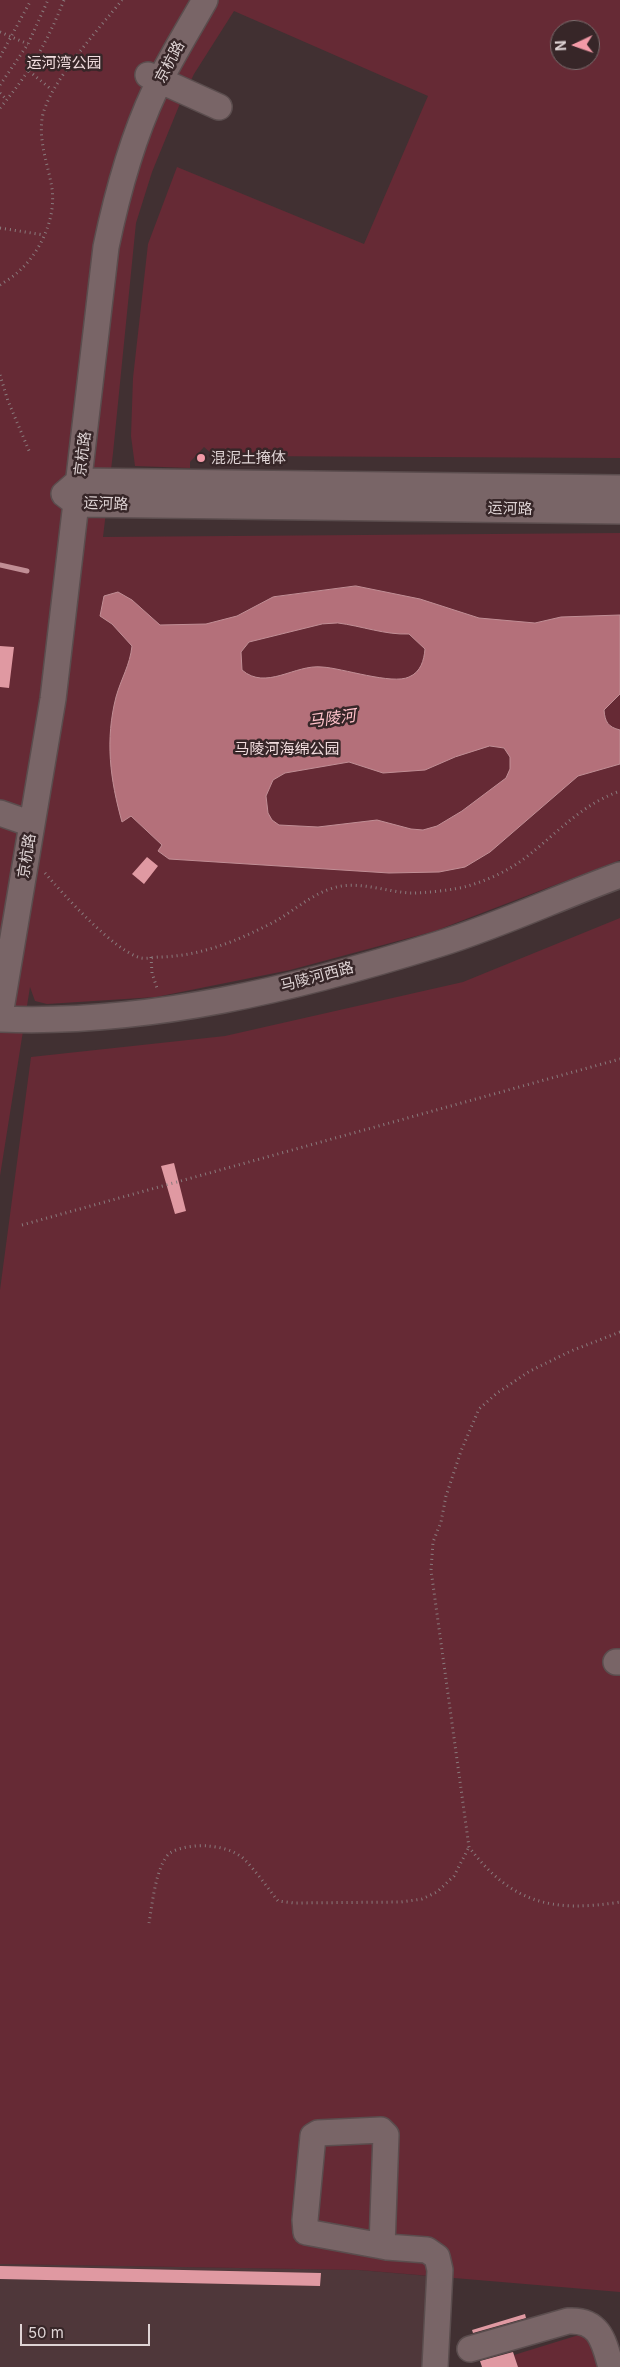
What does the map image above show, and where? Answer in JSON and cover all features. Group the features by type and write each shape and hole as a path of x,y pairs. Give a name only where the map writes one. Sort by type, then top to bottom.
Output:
{"street":[{"name":"京杭路","path":"0,941 11,817 45,678 74,493 111,220 154,77 188,0"},
{"name":"京杭路","path":"154,77 206,0"},
{"path":"154,77 219,107"},
{"name":"运河路","path":"74,493 620,488"},
{"name":"京杭路","path":"0,1015 53,699 74,493"},
{"name":"运河路","path":"74,493 620,511"},
{"name":"马陵河西路","path":"0,1019 28,1020 166,1011 286,986 441,944 620,876"},
{"path":"382,2246 386,2135 381,2130 318,2133 313,2136 305,2220 306,2232 382,2246 427,2250 437,2257 440,2270 436,2367"},
{"path":"470,2349 568,2321 578,2321 589,2326 602,2336 611,2367"}],"path":[{"path":"0,57 13,37 31,0"},
{"path":"0,85 28,44 48,0"},
{"path":"0,108 29,71 50,34 64,0"},
{"path":"0,285 28,262 44,235 53,214 52,184 45,162 42,120 52,90 122,0"},
{"path":"0,32 28,44"},
{"path":"29,71 52,90"},
{"path":"0,93 7,100"},
{"path":"0,228 44,235"},
{"path":"0,375 8,401 30,453"},
{"path":"27,854 73,905 100,930 141,958 176,957 210,950 234,942 278,920 314,896 335,888 364,886 412,893 465,887 495,876 524,859 597,799 620,791"},
{"path":"151,958 152,972 166,1011"},
{"path":"22,1225 620,1060"},
{"path":"620,1332 571,1351 530,1371 497,1393 479,1409 461,1451 446,1496 441,1522 433,1542 432,1570 469,1847 496,1878 518,1892 543,1904 572,1906 620,1902"},
{"path":"149,1923 160,1868 170,1854 186,1848 210,1846 233,1852 244,1858 278,1901 294,1903 401,1902 422,1899 437,1892 454,1876 469,1847"}],"shaded area":[{"path":"0,2264 359,2270 428,2276 424,2367 0,2367"}],"green space":[{"path":"0,0 620,0 620,458 240,456 212,454 204,447 190,462 190,468 135,466 131,436 133,378 148,244 177,167 364,244 428,96 234,11 194,74 181,101 152,172 136,223 103,537 620,533 620,860 435,931 290,970 156,997 47,1004 35,1001 30,987 0,1176"},
{"path":"620,918 620,2292 359,2270 0,2264 0,1290 31,1057 225,1036 463,982"},
{"path":"587,2334 602,2367 518,2367 514,2355"}],"water":[{"path":"356,586 420,599 479,618 535,623 561,617 620,615 620,694 604,710 608,723 620,730 620,764 578,776 490,852 465,867 439,872 389,873 169,859 158,851 162,845 131,816 122,822 114,790 110,760 113,713 132,646 112,624 100,616 104,596 118,592 132,600 160,625 206,624 237,616 273,597","holes":["338,623 391,633 409,634 425,649 421,665 413,675 401,679 379,678 322,667 312,667 261,678 251,676 242,670 241,652 249,642 322,624","490,746 504,748 510,757 510,769 506,778 462,811 437,826 423,830 411,829 377,820 318,827 279,825 272,820 268,813 266,796 273,780 285,773 349,762 383,773 425,770 455,757"]}],"building":[{"path":"0,646 14,647 9,688 0,687"},
{"path":"147,857 158,866 144,884 132,874"},
{"path":"174,1163 186,1211 175,1214 161,1166"},
{"path":"0,2266 321,2273 320,2286 0,2279"},
{"path":"525,2314 526,2318 473,2333 472,2330"},
{"path":"513,2352 518,2367 482,2367 480,2361"}],"waterway":[{"name":"马陵河","path":"0,565 27,571"}],"place":[{"name":"混泥土掩体","path":"201,458"}],"park label":[{"name":"运河湾公园","path":"64,63"},
{"name":"马陵河海绵公园","path":"287,749"}]}
